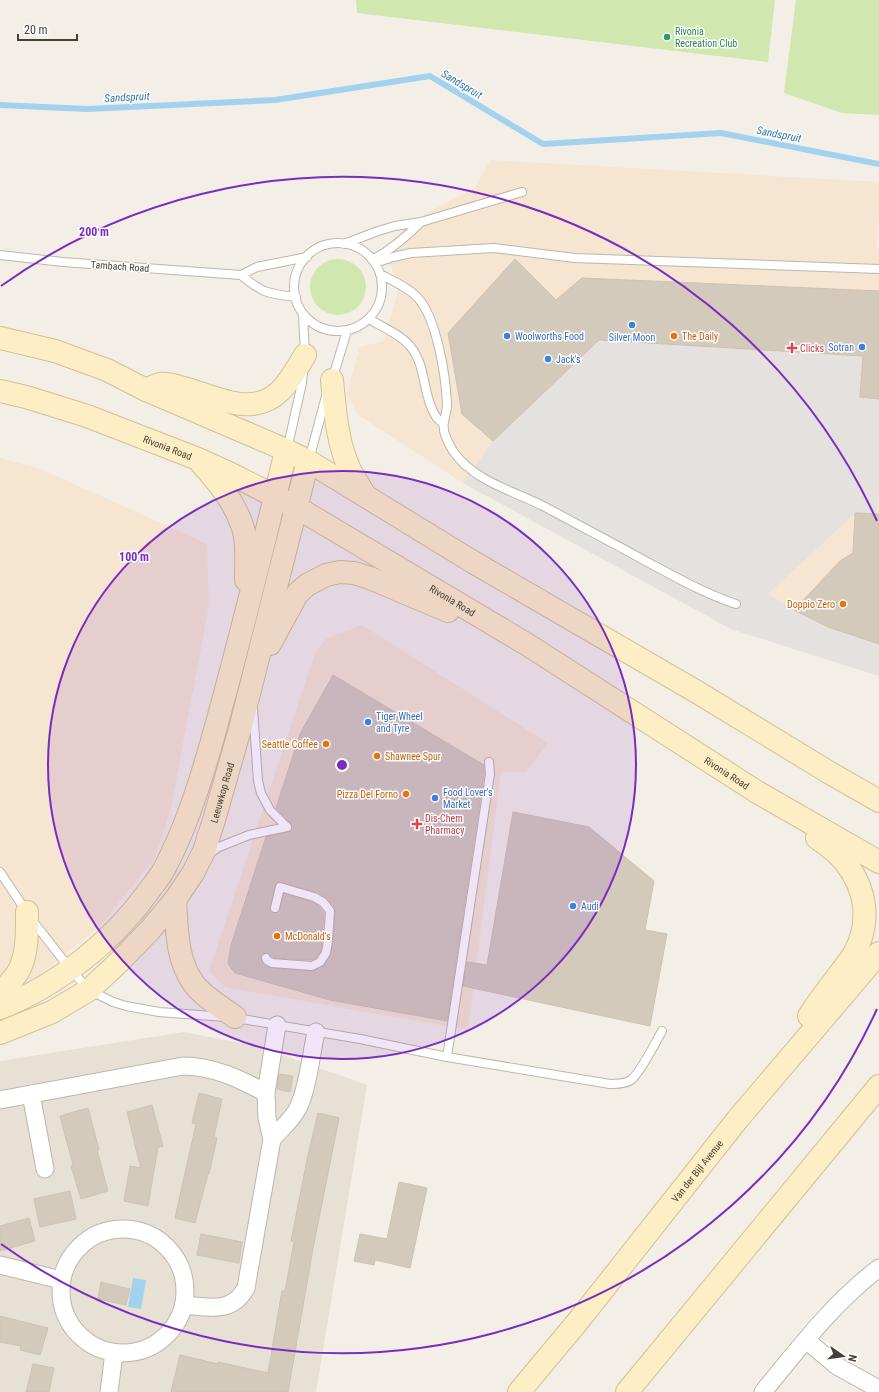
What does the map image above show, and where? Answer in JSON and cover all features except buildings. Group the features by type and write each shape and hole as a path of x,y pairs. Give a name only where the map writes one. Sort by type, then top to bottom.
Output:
{"main road":[{"path":"0,338 55,351 92,364 146,390 286,450 308,461 473,562 697,692 879,801"},
{"path":"146,390 160,384 174,385 234,404 260,404 279,392 290,379 305,355"},
{"path":"332,380 337,422 342,447 350,469 365,495"},
{"name":"Rivonia Road","path":"0,391 26,397 87,416 198,459 276,496 528,645 757,792 879,862"},
{"path":"0,1008 71,970 112,934 137,906 161,874 179,839 215,732 276,496 286,450"},
{"path":"198,459 220,485 242,524 246,541 246,586 248,606"},
{"name":"Leeuwkop Road","path":"0,1033 52,1012 89,990 120,961 175,900 200,860 214,820 240,730 308,461"},
{"path":"252,681 297,594 307,585 326,575 340,572 354,573 370,578 528,645"},
{"path":"736,1120 822,996 853,955 861,940 865,909 862,892 845,862 832,850 757,792"},
{"path":"175,900 178,943 185,966 194,983 204,994 234,1017"},
{"path":"0,994 18,971 22,962 27,928 27,912"},
{"name":"Van der Bijl Avenue","path":"519,1392 584,1314 736,1120 879,953"},
{"path":"627,1392 879,1086"}],"street":[{"path":"184,1306 224,1306 233,1304 241,1297 246,1288 272,1139 267,1118 266,1093 277,1026"},
{"path":"272,1139 298,1109 302,1098 316,1032"},
{"path":"0,1100 182,1066 209,1068 232,1076 266,1093"},
{"path":"31,1094 45,1169"},
{"path":"115,1228 136,1229 154,1236 170,1249 180,1266 185,1285 184,1306 177,1323 165,1337 150,1348 132,1353 114,1353 97,1348 83,1340 72,1328 64,1313 60,1297 61,1280 67,1261 85,1241 96,1234 115,1228"},
{"path":"0,1265 61,1280"},
{"path":"763,1392 844,1297 879,1268"},
{"path":"806,1340 837,1366 873,1386 879,1392"},
{"path":"108,1392 114,1353"}],"lane":[{"path":"344,244 378,230 403,224 420,222 522,192"},
{"path":"374,261 401,241 420,222"},
{"name":"Tambach Road","path":"347,331 323,329 315,325 303,314 298,306 294,290 296,276 307,257 315,250 334,244 344,244 362,251 374,261"},
{"path":"374,261 411,253 494,248 575,258 879,269"},
{"name":"Tambach Road","path":"0,255 63,262 241,275 257,267 307,257"},
{"path":"308,461 347,331 359,326 369,319 380,303 382,284 380,274 374,261"},
{"path":"380,274 404,286 418,297 427,310 437,340 446,397 447,410 443,424 446,439 452,450 464,464 478,474 546,507 687,583 717,598 736,604"},
{"path":"241,275 263,292 296,297"},
{"name":"Tambach Road","path":"286,450 302,383 305,355 303,314"},
{"path":"369,319 401,338 414,352 423,373 426,393 432,408 436,416 443,424"},
{"path":"200,860 219,847 249,835 287,827 270,810 261,793 258,781 252,681"},
{"path":"447,1056 490,774 489,762"},
{"path":"1,875 71,970 89,990 113,1002 126,1006 159,1012 234,1017 277,1026 610,1084 621,1084 631,1080 639,1070 662,1031"},
{"path":"266,958 272,963 312,966 320,962 326,953 330,911 323,902 314,897 280,887 275,908"}],"shaded area":[{"path":"490,160 879,182 879,215 876,248 879,248 879,676 731,629 463,483 357,414 347,394 360,347 384,341 400,285 383,251 410,222 475,188"},
{"path":"599,340 863,356 860,397 879,399 879,476 877,514 855,513 768,594 794,610 828,627 871,641 879,641 879,676 731,629 463,483 493,441"},
{"path":"0,458 41,469 207,544 209,605 171,808 155,858 101,925 37,977 0,988"},
{"path":"362,625 548,743 526,772 501,772 468,1030 225,987 209,971 315,653 326,639"},
{"path":"184,1032 260,1047 367,1085 316,1392 0,1392 0,1061"}],"green space":[{"name":"Rivonia Recreation Club","path":"356,0 775,0 768,62 357,13"},
{"path":"796,0 879,0 879,115 842,113 784,93"},
{"path":"332,259 344,259 358,267 366,281 364,298 358,307 344,315 332,315 322,310 315,303 310,293 310,281 315,271 322,264"}],"water":[{"path":"133,1278 146,1280 141,1309 128,1307"}],"waterway":[{"name":"Sandspruit","path":"0,105 87,109 275,100 430,76 543,144 721,133 879,164"}],"place":[{"name":"Rivonia Recreation Club","path":"667,37"},
{"name":"Silver Moon","path":"632,325"},
{"name":"Woolworths Food","path":"507,336"},
{"name":"The Daily","path":"674,336"},
{"name":"Sotran","path":"862,347"},
{"name":"Clicks","path":"792,348"},
{"name":"Jack's","path":"548,359"},
{"name":"Doppio Zero","path":"843,604"},
{"name":"Tiger Wheel and Tyre","path":"368,722"},
{"name":"Seattle Coffee","path":"326,744"},
{"name":"Shawnee Spur","path":"377,756"},
{"name":"Pizza Del Forno","path":"406,794"},
{"name":"Food Lover's Market","path":"435,798"},
{"name":"Dis-Chem Pharmacy","path":"417,824"},
{"name":"Audi","path":"573,906"},
{"name":"McDonald's","path":"277,936"}]}
